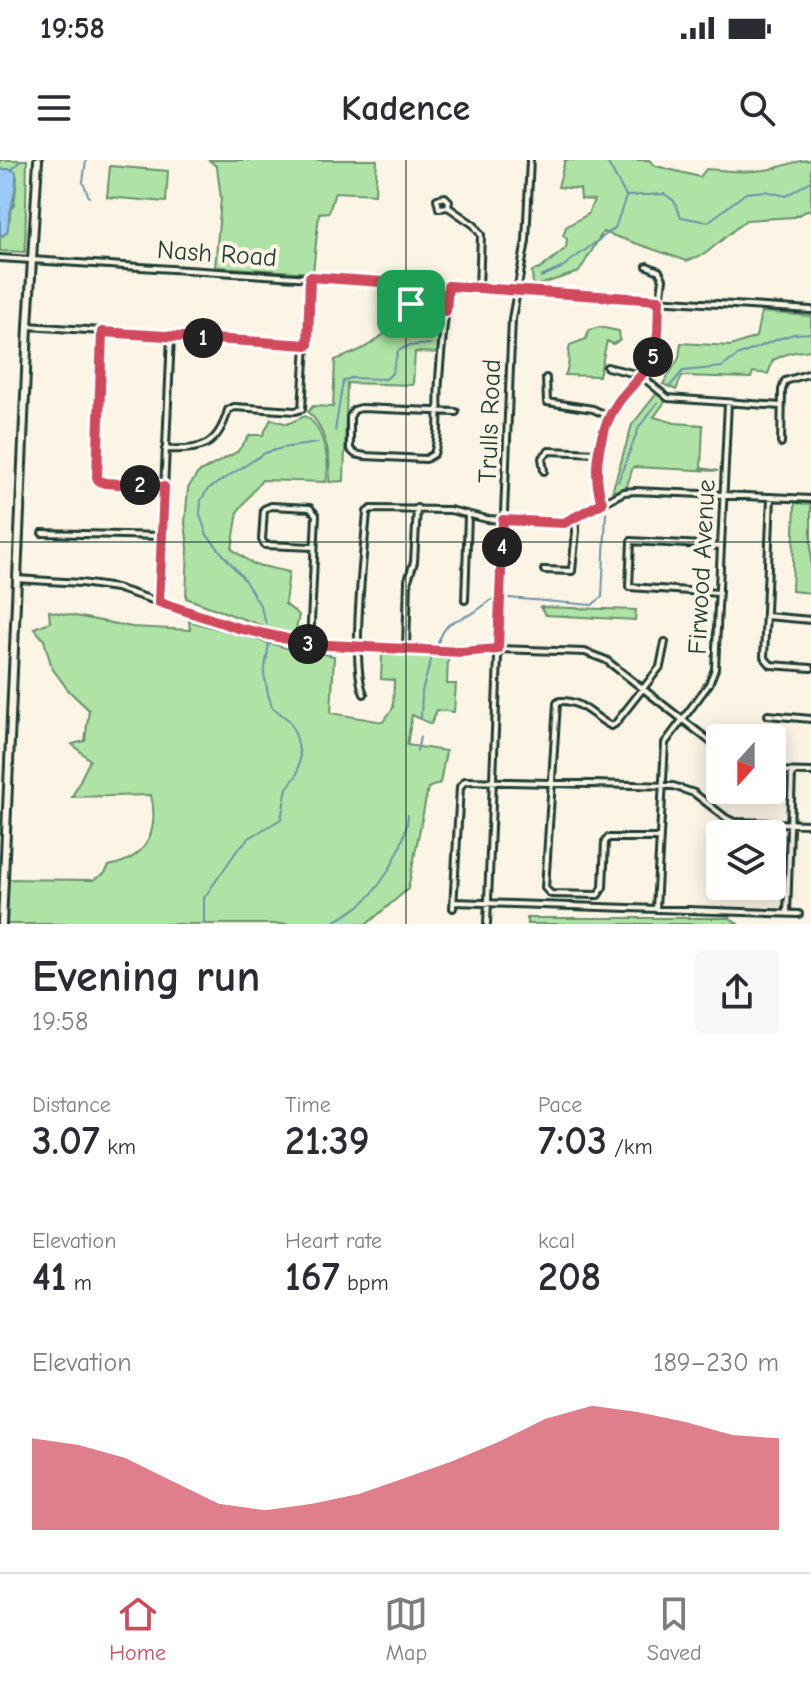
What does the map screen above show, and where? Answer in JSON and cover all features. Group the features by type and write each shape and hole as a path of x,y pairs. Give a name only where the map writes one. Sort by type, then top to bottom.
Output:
{"main road":[{"path":"2,924 1,872 38,160"}],"street":[{"name":"Trulls Road","path":"487,924 511,338 526,241 530,160"},
{"path":"448,207 474,225 481,235 479,289"},
{"name":"Nash Road","path":"0,258 811,310"},
{"path":"602,503 597,488 598,453 610,417 653,356 662,296 662,274 647,266"},
{"path":"165,449 186,449 209,442 220,433 228,410 234,407 302,409 310,277"},
{"path":"411,284 414,307 446,311"},
{"path":"448,286 438,410 437,445 434,454 426,459 365,456 355,454 350,449 350,417 354,410 438,410 456,412"},
{"path":"28,326 308,345"},
{"path":"102,332 99,481 164,487"},
{"path":"159,602 171,336"},
{"path":"607,367 640,375 668,398 781,406"},
{"path":"781,443 785,381 811,373"},
{"path":"546,378 547,402 593,409 610,417"},
{"name":"Firwood Avenue","path":"656,909 665,743 709,684 715,669 728,403"},
{"path":"544,471 542,458 549,451 598,453"},
{"path":"364,694 358,673 358,647 367,512 371,509 450,510 503,520 564,523 624,492 811,499"},
{"path":"771,497 764,657 767,662 811,668"},
{"path":"310,644 314,547 315,511 310,508 271,506 264,509 262,540 265,545 314,547"},
{"path":"406,649 408,580 414,562 417,508"},
{"path":"465,600 468,515"},
{"path":"544,570 572,571 575,519"},
{"path":"42,533 162,536"},
{"path":"719,593 629,587 631,541 721,546"},
{"path":"16,579 100,584 238,628 310,644 461,652 498,649 585,652 606,660 706,738"},
{"path":"766,616 811,620"},
{"path":"660,838 608,838 605,842 603,887 598,895 548,893 545,888 557,703 565,700 577,702 611,726 615,724 660,667 665,642"},
{"path":"768,715 811,719"},
{"path":"786,772 811,772"},
{"path":"786,914 792,772"},
{"path":"799,914 453,905 460,784 465,781 673,786 694,793 734,822 811,824"}],"green space":[{"path":"0,160 27,160 25,252 0,251 0,236 3,236 10,218 9,211 14,206 17,177 9,169 0,170"},
{"path":"209,160 377,160 375,194 335,192 329,212 319,213 313,273 215,267 221,199 217,167"},
{"path":"565,160 649,160 656,166 700,177 706,169 761,171 811,160 811,209 794,217 746,220 705,254 687,261 603,232 579,272 536,286 533,285 532,271 540,269 566,248 567,239 563,236 566,227 588,214 594,200 581,199 580,189 558,187"},
{"path":"110,166 168,171 166,202 107,197"},
{"path":"761,312 811,316 811,350 789,353 773,360 768,374 753,372 751,378 682,376 676,390 663,384 679,358 681,343 731,346 756,337"},
{"path":"403,323 443,327 439,353 415,352 413,385 347,383 344,481 329,482 330,464 326,445 319,427 308,412 313,406 333,407 335,360 364,348"},
{"path":"599,327 619,331 620,340 613,344 607,341 599,376 565,375 570,345 586,339 589,330"},
{"path":"657,393 667,399 654,417 675,423 703,425 701,468 718,471 633,467 627,486 612,492 632,425"},
{"path":"305,416 317,428 324,445 326,482 262,480 238,511 232,549 253,564 289,572 285,604 299,615 295,634 265,627 186,598 188,547 185,523 188,488 198,473 237,452 250,435 263,435 271,419 287,424"},
{"path":"795,503 811,504 811,593 792,591"},
{"path":"540,607 636,610 635,620 546,615"},
{"path":"49,611 132,627 190,630 189,621 287,648 334,656 331,713 383,722 393,708 394,680 381,679 382,655 448,657 447,684 456,684 454,712 437,710 431,724 412,715 407,745 446,751 440,783 428,788 408,889 367,924 0,924 0,879 93,880 105,873 109,866 142,850 152,831 151,795 72,797 90,760 72,744 85,741 89,710 69,691 52,668 44,640 34,628 50,622"},
{"path":"527,918 730,918 738,924 527,924"}],"water":[{"path":"0,170 16,172 15,189 7,233 0,236"}],"waterway":[{"path":"12,169 21,160"},
{"path":"86,160 83,182 89,197"},
{"path":"606,160 626,196"},
{"path":"627,196 665,194 674,201 681,217 708,222 746,193 765,191 786,196 811,181"},
{"path":"541,277 561,268 615,228 626,197"},
{"path":"670,386 683,371 722,367 737,356 778,339 811,333"},
{"path":"335,431 343,381 351,378 386,379 392,373 398,351 408,346 430,344"},
{"path":"618,482 639,427 658,402"},
{"path":"266,623 260,605 243,578 207,535 200,515 201,500 208,489 265,453 318,443"},
{"path":"509,598 592,605 602,597 606,513"},
{"path":"438,642 451,623 495,598"},
{"path":"204,924 204,898 238,849 249,838 281,819 287,788 297,775 300,757 297,739 290,721 272,707 268,694 264,674 269,643"},
{"path":"421,719 422,691 431,660"},
{"path":"417,751 420,737"},
{"path":"331,924 359,906 379,885 399,850 408,815"}],"route":[{"path":"310,277 411,284 411,304 418,309 446,311 448,286 659,300 653,356 618,402 598,453 597,488 602,503 564,523 503,520 498,649 461,652 310,644 238,628 159,602 164,487 105,483 97,477 102,332 308,345 310,277"}]}
